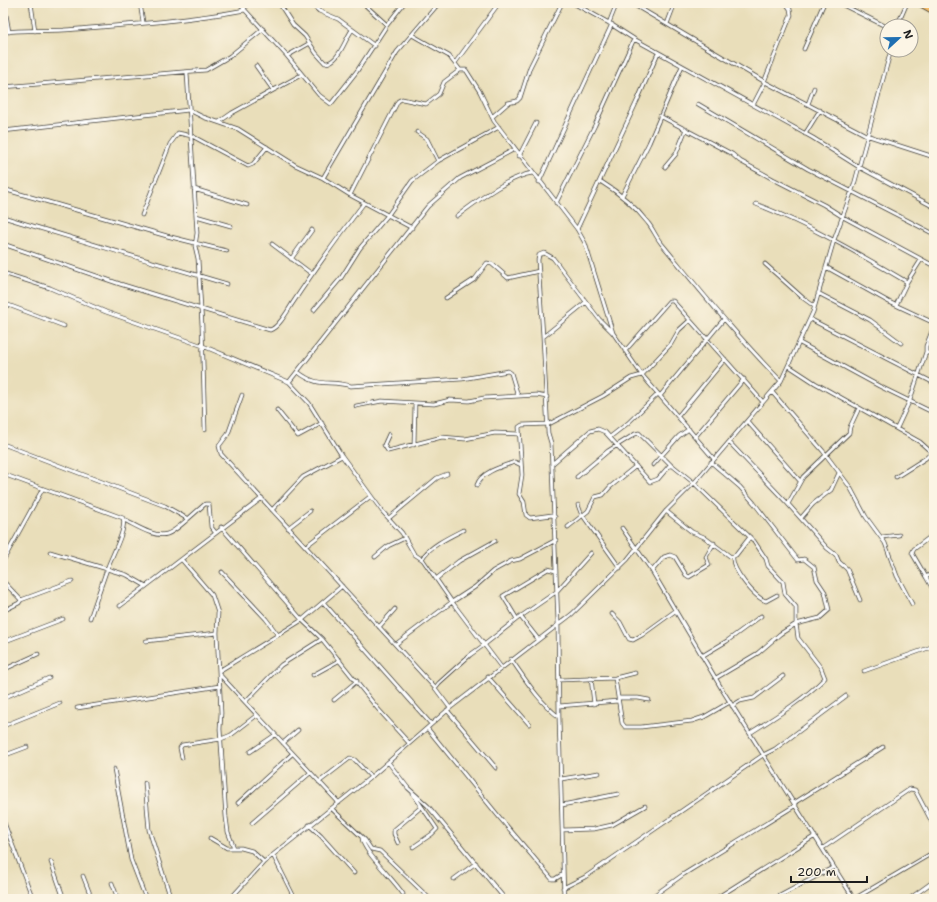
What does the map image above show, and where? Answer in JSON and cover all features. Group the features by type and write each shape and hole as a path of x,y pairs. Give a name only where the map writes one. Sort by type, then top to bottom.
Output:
{"highway":[{"path":"918,3 934,12"}],"street":[{"path":"4,3 9,32"},
{"path":"31,3 36,31"},
{"path":"140,3 143,22"},
{"path":"239,3 287,56 301,75 319,95 331,104 375,46 404,3"},
{"path":"3,32 23,30 36,31 204,17 244,9 251,3"},
{"path":"279,3 293,25 305,36 322,61 328,63 341,50 352,30"},
{"path":"310,3 319,11 338,19 375,46"},
{"path":"323,178 397,52 439,3"},
{"path":"455,63 499,3"},
{"path":"492,117 508,103 517,101 520,98 530,67 562,3"},
{"path":"573,3 610,23 658,53 805,134 859,168 934,206"},
{"path":"539,182 610,23 617,3"},
{"path":"631,3 764,82 866,135 934,157"},
{"path":"667,24 675,3"},
{"path":"753,105 791,15 790,9 786,3"},
{"path":"804,49 824,3"},
{"path":"839,3 879,23"},
{"path":"900,18 907,3"},
{"path":"364,4 388,25"},
{"path":"3,87 187,73 213,68 263,29"},
{"path":"412,35 448,56 460,70"},
{"path":"556,204 595,125 634,39"},
{"path":"287,56 310,43"},
{"path":"577,229 658,53"},
{"path":"230,899 264,862 340,803 448,709 511,659 572,614 620,568 666,512 694,483 781,381 810,319 834,240 859,168 866,135 889,58"},
{"path":"256,66 273,90"},
{"path":"622,196 649,143 682,66"},
{"path":"350,195 398,101 402,99 426,104 439,94 444,82 463,69 467,72 492,117 519,156 577,229 585,244 613,333"},
{"path":"187,73 196,216 195,243 199,276 203,346 205,430"},
{"path":"219,122 301,75"},
{"path":"808,104 814,88"},
{"path":"698,104 808,169 934,234"},
{"path":"3,131 189,110 203,117 238,129 295,165 323,178 364,203 412,228"},
{"path":"805,134 820,110"},
{"path":"660,116 732,154 755,170 934,266"},
{"path":"519,156 536,124"},
{"path":"314,310 341,278 360,248 388,215 412,181 438,161 499,127"},
{"path":"665,167 676,154 686,129"},
{"path":"142,215 175,135 180,132 192,136 248,166 252,164 267,147"},
{"path":"417,132 426,139 438,161"},
{"path":"289,382 428,206 460,178 515,149"},
{"path":"457,216 514,179 523,174 533,173"},
{"path":"600,181 622,196 642,215 660,241 724,319 750,350 781,381"},
{"path":"3,189 173,238 227,251"},
{"path":"194,190 247,205"},
{"path":"3,244 32,255 272,329 289,308 364,203"},
{"path":"756,204 784,215 834,240 907,282"},
{"path":"196,216 231,226"},
{"path":"3,217 227,284"},
{"path":"291,259 312,230"},
{"path":"272,244 312,274"},
{"path":"558,899 564,897 556,540 538,257 544,253 553,258 586,302 613,333 642,374 714,458"},
{"path":"896,305 907,282 921,260"},
{"path":"446,298 475,279 486,262 492,264 508,278 539,271"},
{"path":"765,264 814,306"},
{"path":"826,267 896,305 934,323"},
{"path":"3,273 50,288 106,312 203,346 289,382 309,403 342,456 382,511 405,538 417,557 422,559 501,667"},
{"path":"818,293 876,324 885,333 901,343"},
{"path":"625,352 669,301 673,301 763,402"},
{"path":"543,337 586,302"},
{"path":"3,303 64,326"},
{"path":"610,437 628,424 659,395 724,319"},
{"path":"810,319 844,338 892,360 934,384"},
{"path":"555,517 552,515 528,517 524,502 519,494 522,475 519,427 522,425 549,424 603,396 631,378 642,374 670,344 679,330 690,320"},
{"path":"897,428 910,400 917,375 926,352 926,346 934,326"},
{"path":"800,343 878,386 910,400 934,413"},
{"path":"926,352 934,356"},
{"path":"678,416 725,359"},
{"path":"788,366 924,444 931,452 926,458 896,477"},
{"path":"298,372 308,380 316,383 337,382 351,386 462,378 508,371 511,373 518,396"},
{"path":"695,437 744,379"},
{"path":"772,392 827,456 850,487 866,518 882,537 897,576 912,604"},
{"path":"242,394 228,434 219,446 219,450 288,528 435,688 448,709 496,768"},
{"path":"356,406 382,401 434,404 450,400 469,401 518,396 547,396"},
{"path":"414,445 415,403"},
{"path":"788,504 800,481 849,433 850,427 859,408"},
{"path":"277,410 298,436 322,424"},
{"path":"747,421 800,481"},
{"path":"653,465 679,436 689,429"},
{"path":"552,464 590,430 600,430 610,437 647,480 652,482 671,465"},
{"path":"389,434 384,446 386,451 442,437 465,439 495,433 520,434"},
{"path":"577,477 608,451 639,433 671,465 694,483 750,537 764,556 768,566 783,582 785,594 796,607 798,638 821,668 825,678 807,692 800,702 750,733"},
{"path":"729,442 801,518 827,548 836,555 839,562 847,569 860,600"},
{"path":"3,444 152,501 188,519"},
{"path":"272,510 303,477 342,456"},
{"path":"477,485 480,478 489,473 515,462 521,465"},
{"path":"711,462 740,487 798,560 804,559 814,567 817,580 825,592 829,611 820,618 796,624 780,634 758,653 716,678"},
{"path":"568,527 583,516 592,506 592,500 595,497 603,496 610,487 636,466"},
{"path":"801,518 813,504 831,490 839,473"},
{"path":"3,474 42,490 121,517 124,520 152,532 165,535 169,534 205,504 209,504 211,527 215,532"},
{"path":"389,518 437,478 447,474"},
{"path":"3,561 42,490"},
{"path":"306,546 372,496"},
{"path":"120,606 182,560 221,527 262,498"},
{"path":"578,505 583,516 620,568"},
{"path":"288,528 310,511"},
{"path":"666,512 692,532 698,533 714,543 726,554 733,557"},
{"path":"90,618 124,520"},
{"path":"221,527 302,620 322,639 378,709 409,743"},
{"path":"622,528 652,571 732,706 854,899 934,852"},
{"path":"422,559 444,540 463,530"},
{"path":"934,534 914,549 912,553 934,591"},
{"path":"882,537 899,536"},
{"path":"733,557 750,537"},
{"path":"375,557 388,546 405,538"},
{"path":"396,644 452,602 475,587 493,571 556,540"},
{"path":"436,579 459,561 495,541"},
{"path":"652,571 664,557 670,555 675,557 686,575 691,576 709,564 706,557 714,543"},
{"path":"50,552 127,575 146,586"},
{"path":"435,688 470,655 520,616 556,592 591,553"},
{"path":"733,557 734,567 757,596 766,600 777,595"},
{"path":"182,560 214,598 218,616 217,633 221,739 226,817 228,832 234,848"},
{"path":"517,619 502,597 548,569 556,570"},
{"path":"222,572 266,619 278,635"},
{"path":"926,577 934,572"},
{"path":"3,581 21,600"},
{"path":"3,611 19,603 21,600 72,581"},
{"path":"219,673 302,620 342,586"},
{"path":"324,602 431,724"},
{"path":"379,627 394,609"},
{"path":"612,614 620,622 629,639 633,640 675,610"},
{"path":"520,616 538,639"},
{"path":"702,656 727,641 761,616"},
{"path":"3,642 63,619"},
{"path":"146,641 217,633"},
{"path":"245,702 281,665 322,639"},
{"path":"864,671 934,646"},
{"path":"3,670 38,654"},
{"path":"511,659 536,694 551,711 559,717"},
{"path":"312,675 340,660"},
{"path":"219,673 292,754 340,803"},
{"path":"559,680 615,678 635,673"},
{"path":"732,706 740,701 754,698 783,676"},
{"path":"488,677 529,724"},
{"path":"3,698 49,678"},
{"path":"591,678 594,704"},
{"path":"615,678 622,725 630,728 692,721 704,717 730,702"},
{"path":"334,700 357,681"},
{"path":"77,708 220,686"},
{"path":"563,888 585,877 763,755 775,749 846,696"},
{"path":"559,706 594,704 638,698 649,700"},
{"path":"3,726 60,703"},
{"path":"182,758 180,748 182,745 221,739 231,735 257,715"},
{"path":"427,728 552,879 555,879 563,874"},
{"path":"283,743 298,730"},
{"path":"250,752 275,735"},
{"path":"3,756 27,747"},
{"path":"649,899 684,874 884,747"},
{"path":"238,803 292,754"},
{"path":"319,782 350,758 355,760 371,777"},
{"path":"388,762 412,792 437,829 413,847"},
{"path":"114,769 132,860 146,899"},
{"path":"252,823 310,773"},
{"path":"561,779 599,773"},
{"path":"145,783 149,830 171,899"},
{"path":"823,848 910,789 915,790 934,826"},
{"path":"412,792 428,806 505,899"},
{"path":"562,805 618,794"},
{"path":"398,843 394,830 420,808 420,804"},
{"path":"562,830 612,825 645,806"},
{"path":"332,809 362,837 371,849 378,850 430,899"},
{"path":"3,820 33,899"},
{"path":"309,826 321,836 354,873"},
{"path":"715,899 815,836"},
{"path":"362,837 364,847 395,881 403,894"},
{"path":"210,838 227,848 252,851 264,862"},
{"path":"273,856 295,899"},
{"path":"51,862 64,899"},
{"path":"454,879 476,863"},
{"path":"774,899 834,866"},
{"path":"83,876 92,899"},
{"path":"911,898 934,882"},
{"path":"112,883 118,899"}]}
